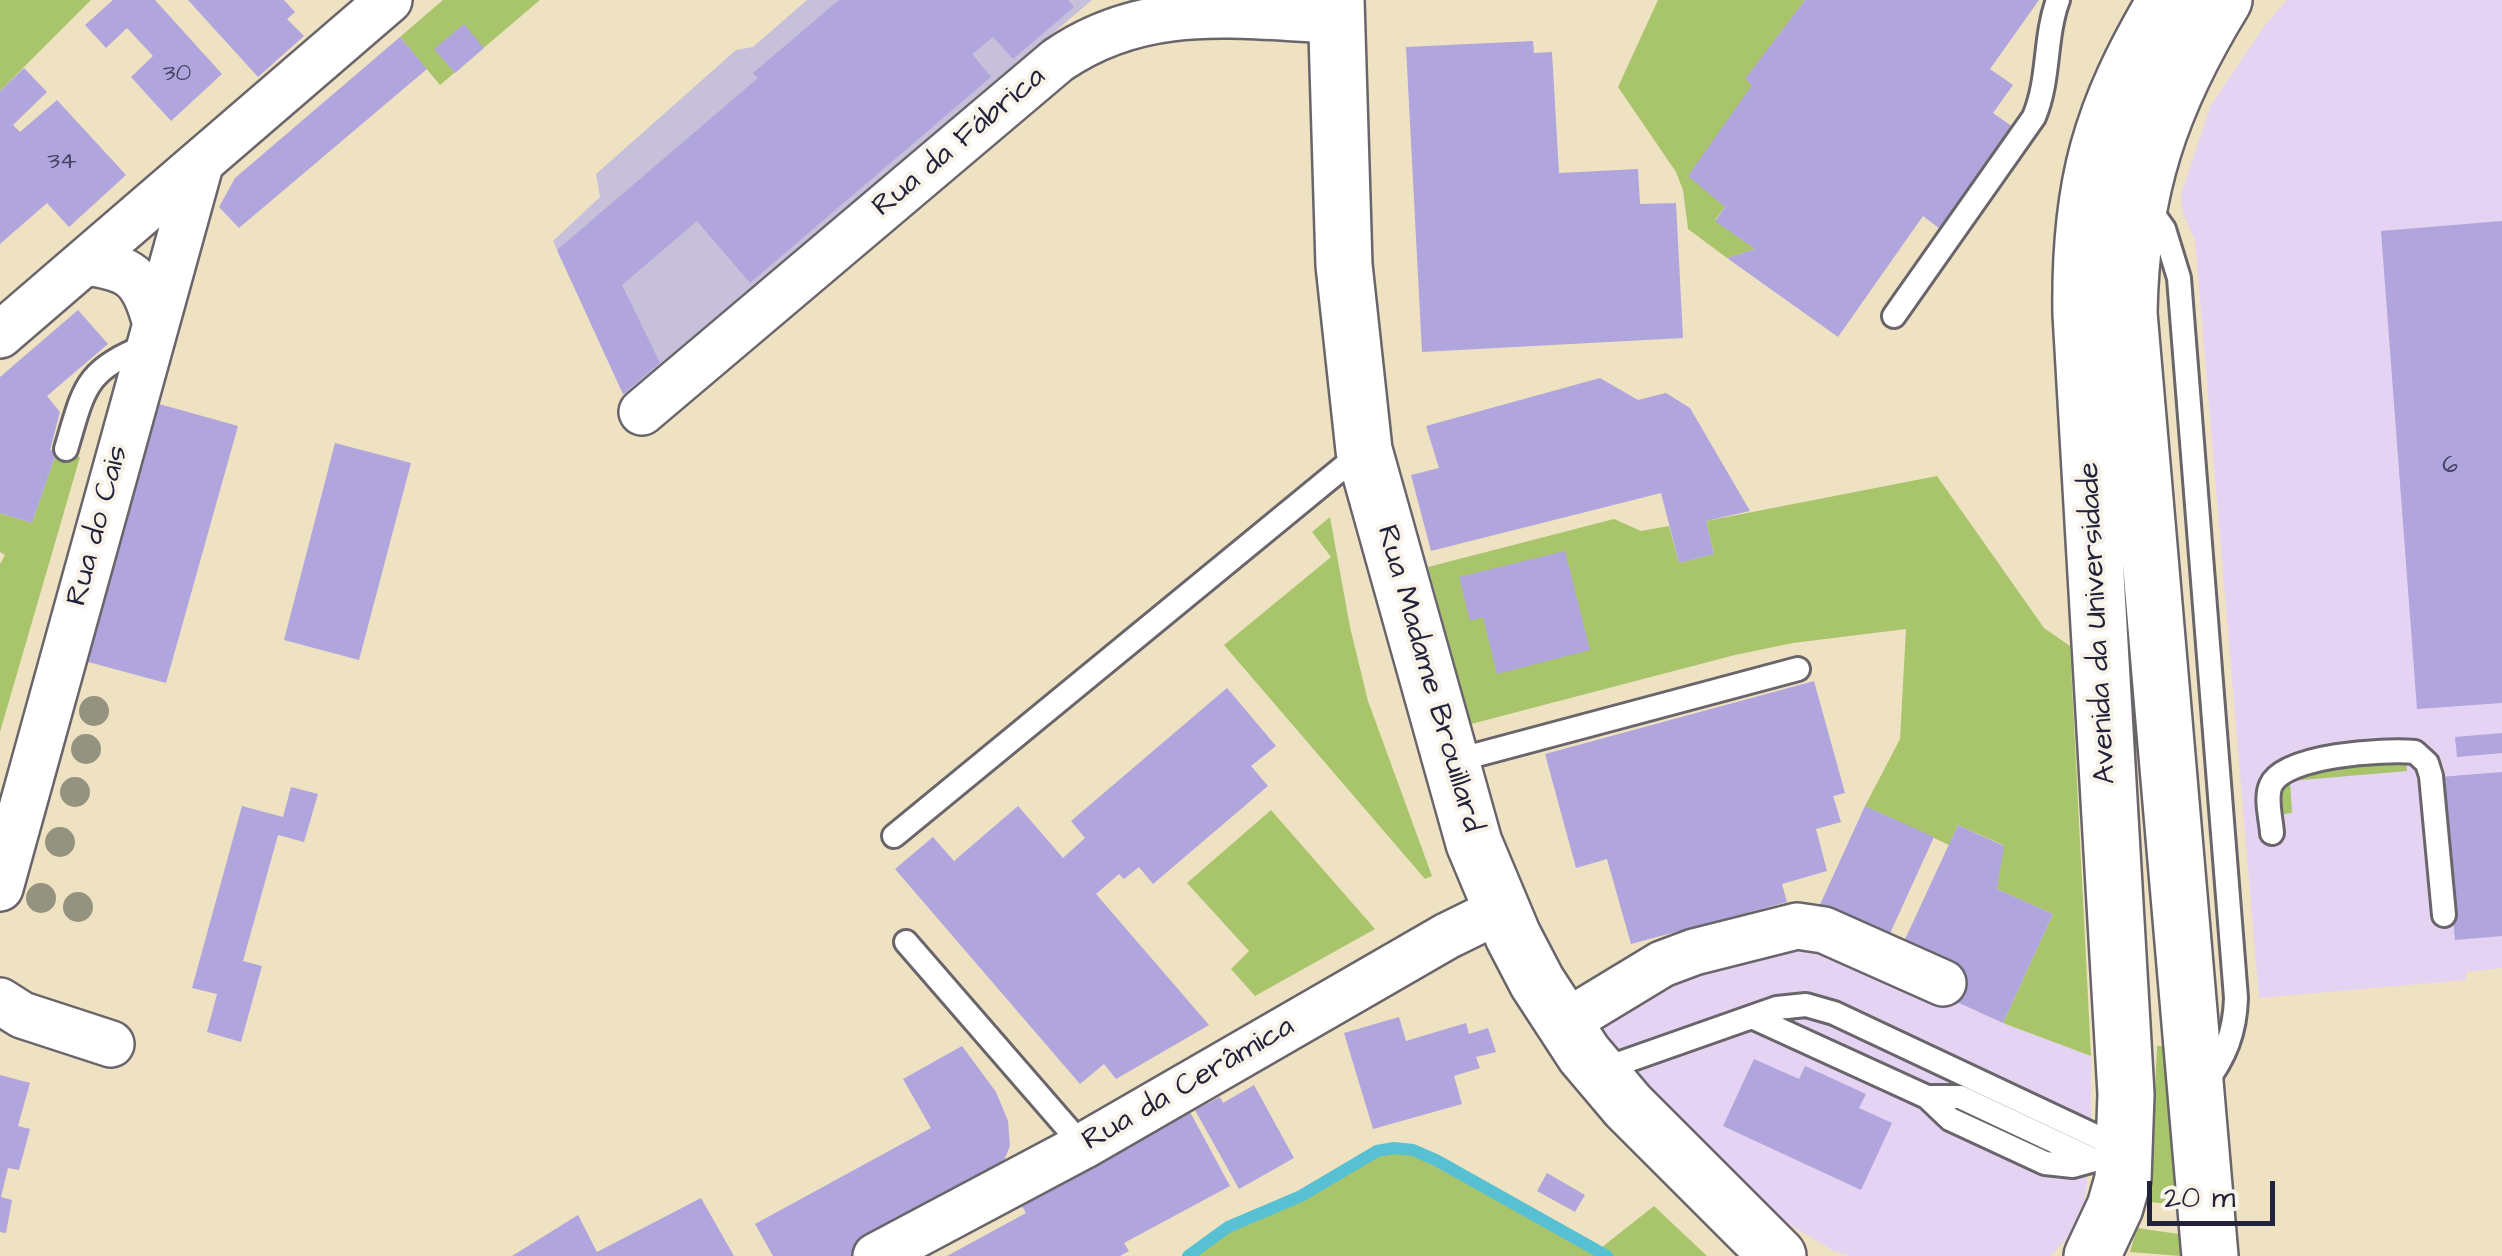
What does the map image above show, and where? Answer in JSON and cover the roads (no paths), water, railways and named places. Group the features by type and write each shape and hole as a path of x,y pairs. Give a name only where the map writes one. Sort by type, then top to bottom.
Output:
{"main road":[{"name":"Avenida da Universidade","path":"2209,5 2158,128 2140,194 2130,269 2130,340 2166,716 2194,1098 2210,1256"},
{"name":"Avenida da Universidade","path":"2092,1256 2115,1207 2123,1178 2110,1155 2122,1014 2081,273 2086,204 2098,146 2134,57 2209,5"},
{"name":"Rua Madame Brouillard","path":"1336,10 1344,264 1364,450 1474,842 1500,910 1563,1024 1598,1071 1778,1256"}],"street":[{"path":"0,335 389,0"},
{"name":"Rua da Fábrica","path":"642,412 1058,60 1123,12 1154,16 1336,10"},
{"name":"Rua do Cais","path":"0,888 200,165"},
{"path":"85,262 109,266 132,276 149,298 152,333"},
{"name":"Rua da Cerâmica","path":"876,1256 1084,1146 1447,936 1500,910"},
{"path":"1563,1024 1662,964 1796,926 1824,930 1943,984"},
{"path":"0,1001 22,1015 111,1044"}],"lane":[{"path":"1894,316 2034,117 2044,90 2050,28 2058,0"},
{"path":"66,449 81,398 93,376 152,333"},
{"path":"894,836 1364,450"},
{"path":"1450,762 1798,669"},
{"path":"2272,833 2269,791 2275,778 2289,767 2309,760 2415,752 2427,763 2431,776 2444,914"},
{"path":"906,942 1084,1146"},
{"path":"1598,1071 1787,1006 1824,1010 2110,1155"},
{"path":"1752,1017 1927,1098 1950,1119 2040,1161 2065,1167 2110,1155"}],"waterway":[{"path":"1188,1256 1228,1227 1301,1196 1377,1151 1394,1148 1413,1150 1436,1160 1607,1256"}]}
